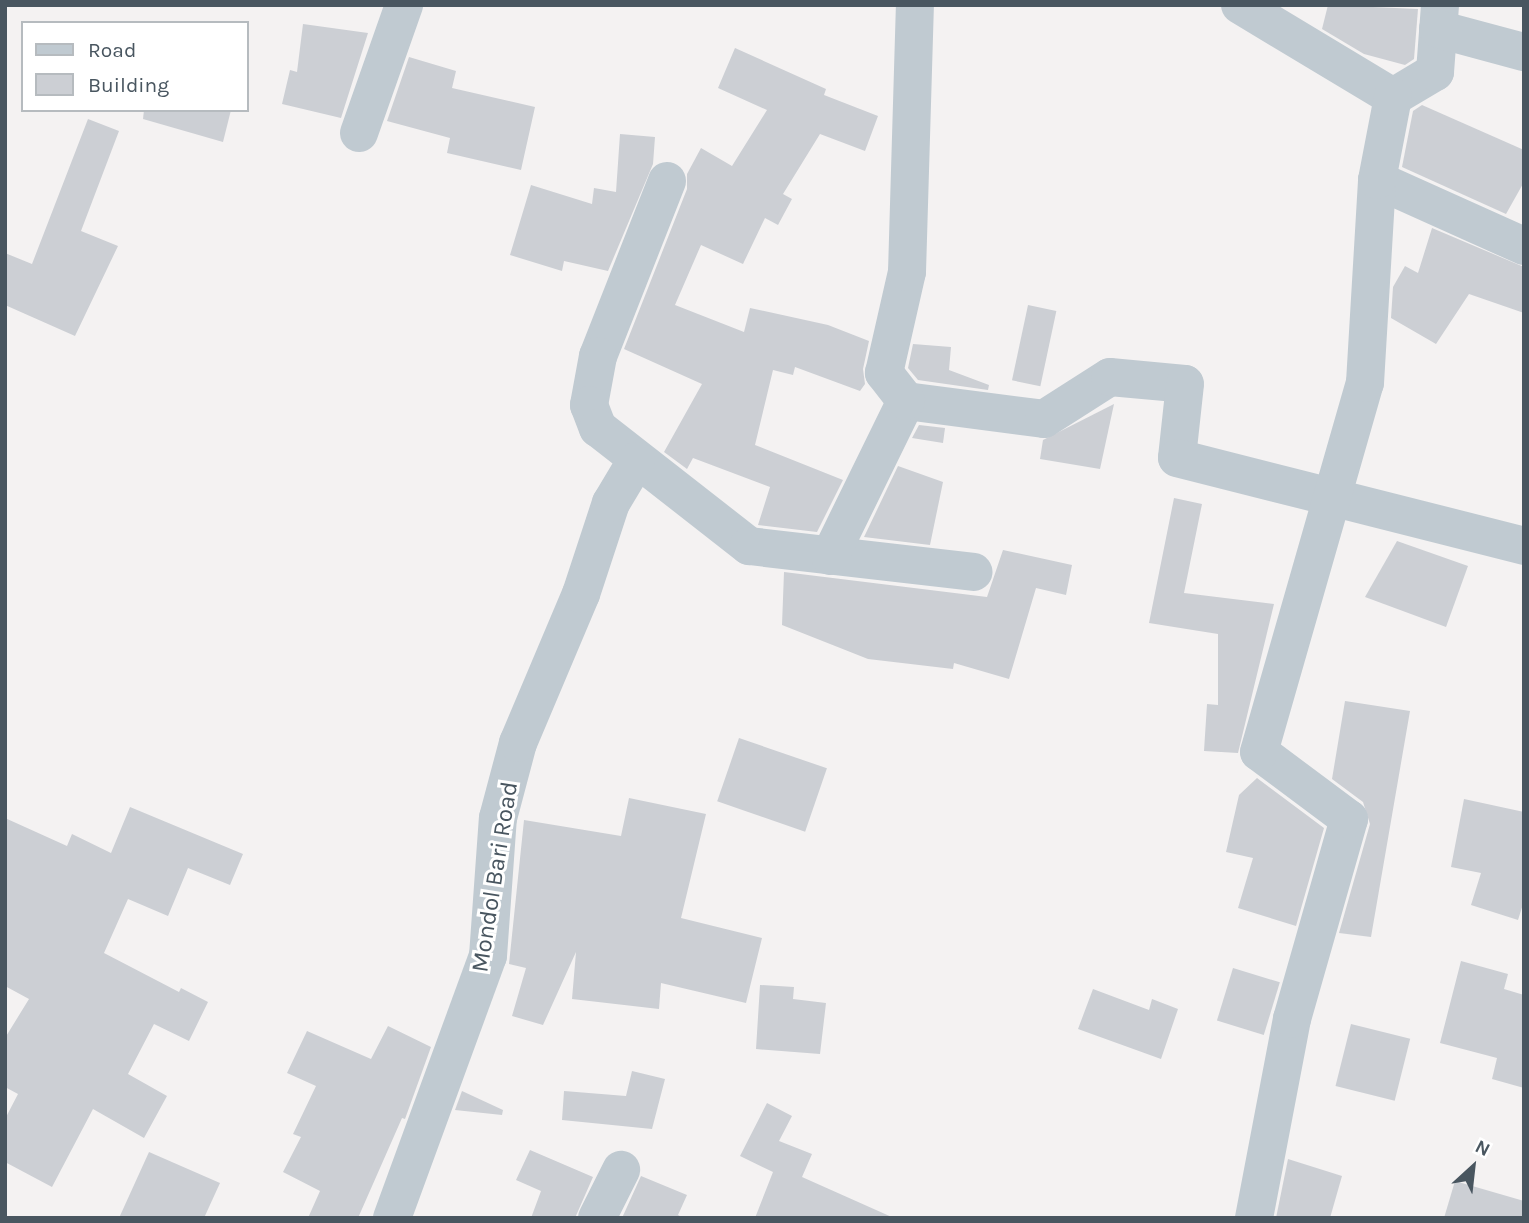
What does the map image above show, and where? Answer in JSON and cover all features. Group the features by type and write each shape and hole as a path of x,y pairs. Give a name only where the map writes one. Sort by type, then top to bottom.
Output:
{"street":[{"path":"359,132 404,5"},
{"path":"915,5 907,272 884,373 906,401 1044,419 1110,377 1185,384 1177,458 1524,546"},
{"path":"1240,5 1394,97"},
{"path":"1254,1218 1292,1019 1349,818 1259,751 1366,383 1377,180 1394,97 1435,72 1439,17 1524,52"},
{"path":"1377,180 1524,246"},
{"path":"667,181 598,356 589,405 598,428 636,461 749,546 974,572"},
{"path":"830,556 906,401"},
{"name":"Mondol Bari Road","path":"392,1218 488,956 498,818 518,743 581,594 611,503 636,461"},
{"path":"597,1218 621,1170"}],"building":[{"path":"1328,5 1418,9 1414,59 1405,65 1364,54 1322,29"},
{"path":"303,24 368,33 341,118 282,104 290,70 297,72"},
{"path":"735,48 826,89 824,95 878,116 865,151 820,134 783,194 792,199 778,225 765,218 743,264 701,245 675,305 744,332 750,308 828,325 869,341 863,369 865,384 860,391 795,367 793,375 773,370 755,445 843,480 817,532 758,525 770,487 693,458 687,469 664,452 702,384 624,349 687,189 687,174 701,148 732,166 767,110 718,88"},
{"path":"409,57 456,71 452,88 535,107 521,170 447,153 450,138 387,121"},
{"path":"1422,105 1524,150 1524,182 1506,214 1402,167 1413,111"},
{"path":"144,112 230,112 223,142 143,119"},
{"path":"88,119 119,131 81,231 118,246 75,336 5,305 5,253 32,264"},
{"path":"620,134 655,137 653,164 608,271 564,261 562,271 510,255 531,185 592,204 594,188 616,192"},
{"path":"1432,228 1524,267 1524,313 1469,294 1436,344 1391,318 1393,287 1405,266 1418,273"},
{"path":"1028,305 1056,311 1040,386 1012,380"},
{"path":"913,344 951,347 949,370 989,385 988,390 918,380 908,368"},
{"path":"1114,404 1100,469 1040,459 1043,440"},
{"path":"919,425 945,428 943,443 912,438"},
{"path":"898,466 943,482 930,545 864,537"},
{"path":"1174,498 1202,504 1184,593 1274,604 1238,753 1204,751 1207,704 1218,705 1218,634 1149,623"},
{"path":"1397,541 1468,566 1446,627 1365,597"},
{"path":"1003,550 1072,565 1066,595 1036,588 1009,679 954,663 953,669 868,659 782,625 784,572 987,597"},
{"path":"1345,701 1410,711 1371,937 1339,933 1370,824 1363,802 1332,779"},
{"path":"739,738 827,768 805,832 717,801"},
{"path":"1257,778 1324,828 1296,926 1238,908 1253,858 1226,852 1239,795"},
{"path":"629,798 706,814 681,918 762,938 746,1003 661,983 659,1009 572,999 576,952 543,1025 512,1016 526,968 509,964 524,820 621,836"},
{"path":"1464,799 1524,812 1524,901 1518,920 1471,905 1481,873 1451,867"},
{"path":"130,807 243,854 230,885 188,868 168,916 128,899 104,953 179,992 181,988 208,1002 189,1041 154,1024 128,1074 167,1096 144,1138 93,1109 52,1187 5,1162 5,1119 18,1094 5,1087 5,1038 29,999 5,986 5,818 67,846 72,834 111,853"},
{"path":"1461,961 1508,974 1504,989 1524,995 1524,1088 1492,1079 1497,1058 1440,1043"},
{"path":"1233,968 1280,982 1264,1035 1217,1021"},
{"path":"760,985 794,987 793,999 826,1003 820,1054 756,1049"},
{"path":"1093,989 1149,1010 1152,999 1178,1009 1161,1059 1078,1029"},
{"path":"1351,1024 1410,1039 1395,1101 1336,1086"},
{"path":"388,1026 431,1047 405,1119 402,1118 358,1218 308,1218 320,1191 283,1172 301,1137 293,1134 316,1086 287,1073 307,1031 371,1059"},
{"path":"632,1071 665,1079 652,1129 562,1120 564,1091 626,1096"},
{"path":"462,1091 503,1110 502,1115 455,1110"},
{"path":"767,1103 792,1116 779,1141 812,1154 802,1177 894,1218 755,1218 773,1172 740,1156"},
{"path":"530,1150 593,1177 575,1218 531,1218 541,1191 516,1180"},
{"path":"149,1152 220,1183 204,1218 119,1218"},
{"path":"1288,1159 1342,1176 1330,1218 1276,1218"},
{"path":"641,1176 687,1195 678,1215 684,1218 622,1218"},
{"path":"1455,1181 1524,1201 1524,1218 1444,1218"}]}
